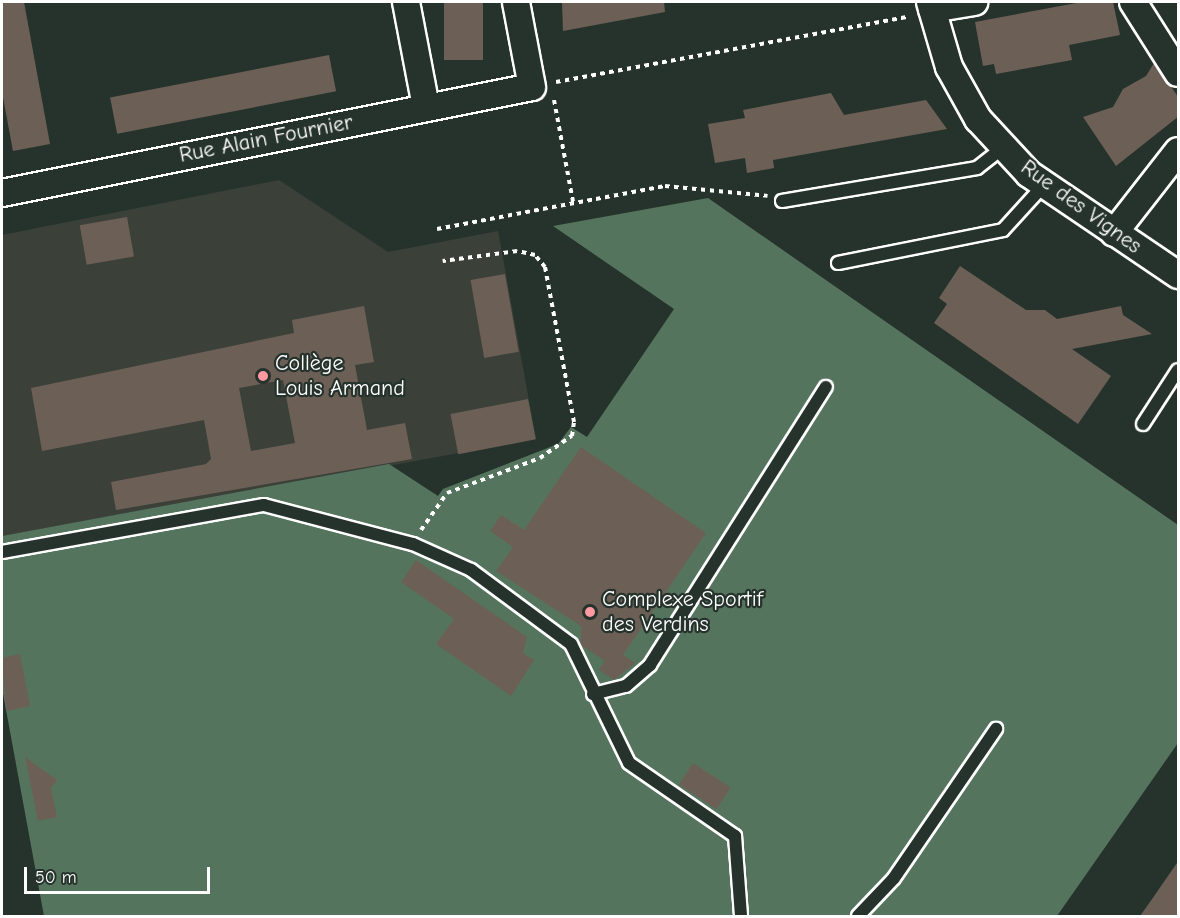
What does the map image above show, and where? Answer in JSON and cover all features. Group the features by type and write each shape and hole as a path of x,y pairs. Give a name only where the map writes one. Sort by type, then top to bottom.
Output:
{"street":[{"path":"406,2 426,107"},
{"name":"Rue Alain Fournier","path":"2,193 532,87 516,2"},
{"path":"931,5 974,2"},
{"path":"1133,2 1179,73"},
{"name":"Rue des Vignes","path":"931,5 949,67 978,119 1044,185 1179,275"},
{"path":"1114,233 1179,151"}],"lane":[{"path":"782,201 977,168 1004,147"},
{"path":"838,263 1003,230 1044,185"},
{"path":"1143,424 1179,370"},
{"path":"593,694 626,686 650,665 826,387"},
{"path":"2,552 264,505 413,544 471,570 571,644 593,694 629,763 735,836 741,916"},
{"path":"858,916 894,878 996,729"}],"path":[{"path":"573,202 551,83 892,22 931,5"},
{"path":"437,230 665,186 751,190 782,201"},
{"path":"413,544 447,493 540,458 572,436 574,422 545,267 535,255 517,251 443,261"}],"shaded area":[{"name":"Collège Louis Armand","path":"279,180 388,252 498,231 536,439 2,536 2,235"}],"green space":[{"name":"Complexe Sportif des Verdins","path":"708,198 1178,525 1178,743 1057,916 44,916 2,688 2,536 389,464 438,496 443,489 558,444 571,427 587,437 674,309 553,226"}],"building":[{"path":"2,2 24,2 50,144 13,151 2,92"},
{"path":"444,2 483,2 483,60 444,60"},
{"path":"562,2 664,2 665,12 563,31"},
{"path":"1082,2 1113,2 1120,35 1069,45 1072,60 996,74 994,64 983,66 975,22"},
{"path":"329,55 336,91 117,134 110,98"},
{"path":"1154,63 1179,98 1179,116 1116,166 1083,117 1113,107 1123,89 1146,76"},
{"path":"831,93 844,115 926,100 947,129 773,160 774,168 747,173 745,158 715,163 708,124 745,118 743,110"},
{"path":"127,217 134,256 87,265 80,225"},
{"path":"960,266 1026,310 1045,310 1057,319 1121,306 1123,315 1152,334 1072,349 1111,376 1078,424 934,323 947,304 939,298"},
{"path":"505,274 519,352 484,358 471,280"},
{"path":"364,306 374,362 355,365 367,430 405,423 412,459 116,510 111,482 206,464 211,459 204,420 42,451 31,388 294,333 292,320","holes":["283,380 295,443 251,451 239,388"]},
{"path":"528,399 536,439 458,454 450,414"},
{"path":"581,447 706,533 623,655 635,663 614,680 599,670 605,661 581,645 581,626 496,571 513,547 490,531 501,515 524,530"},
{"path":"416,560 527,637 523,653 534,660 511,696 436,644 454,619 401,582"},
{"path":"20,654 30,706 6,711 2,658"},
{"path":"25,757 57,780 51,788 57,817 38,821"},
{"path":"693,763 731,788 717,809 679,785"},
{"path":"1179,860 1179,916 1140,916 1150,902"}],"place":[{"name":"Collège Louis Armand","path":"263,376"},
{"name":"Complexe Sportif des Verdins","path":"590,612"}]}
